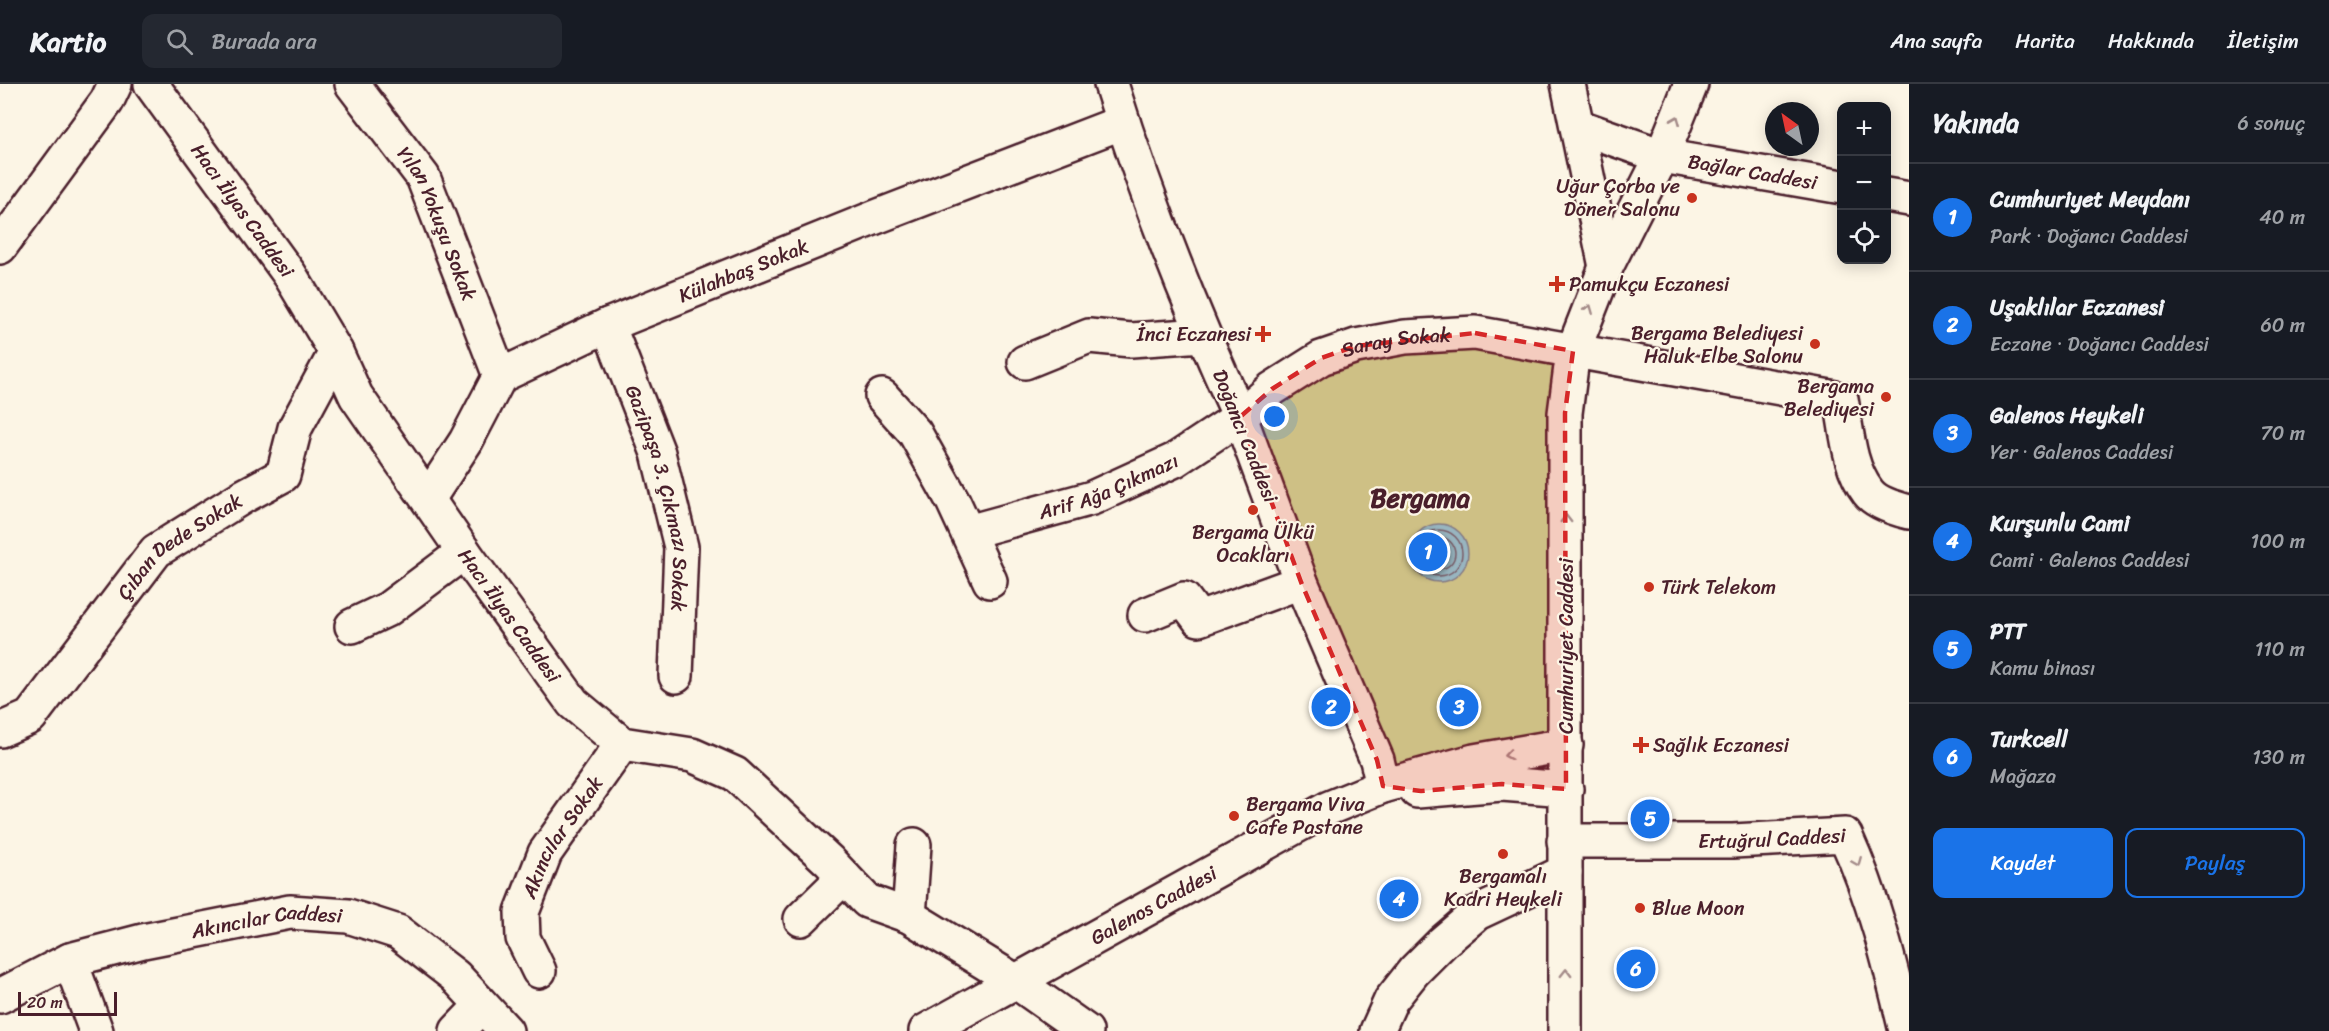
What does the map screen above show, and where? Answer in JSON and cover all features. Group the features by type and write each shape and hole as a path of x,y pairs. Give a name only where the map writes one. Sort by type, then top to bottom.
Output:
{"street":[{"path":"0,248 107,101 115,84"},
{"name":"Hacı İlyas Caddesi","path":"151,84 290,275 336,352 356,396 464,552 573,703 622,744"},
{"name":"Yılan Yokuşu Sokak","path":"352,84 423,177 500,376"},
{"name":"Doğancı Caddesi","path":"1111,84 1123,122 1203,335 1240,417 1301,582 1377,760 1383,786"},
{"name":"Cumhuriyet Caddesi","path":"1565,1031 1565,412 1574,351 1606,267 1662,156 1690,84"},
{"path":"1575,85 1577,126 1606,267"},
{"name":"Külahbaş Sokak","path":"500,376 608,325 1123,122"},
{"name":"Bağlar Caddesi","path":"1577,126 1662,156 1837,186"},
{"path":"1891,196 1909,199"},
{"name":"Gazipaşa 3. Çıkmazı Sokak","path":"608,325 658,453 681,547 676,676"},
{"name":"Saray Sokak","path":"1240,417 1272,389 1321,358 1356,346 1405,337 1475,333 1840,399 1853,464 1869,494 1896,509 1909,512"},
{"path":"1025,362 1089,336 1131,339 1203,335"},
{"name":"Çıban Dede Sokak","path":"0,730 30,717 156,551 244,496 283,475 295,428 336,352"},
{"path":"428,499 466,441 500,376"},
{"path":"882,396 915,433 968,532 990,581"},
{"name":"Arif Ağa Çıkmazı","path":"968,532 1092,498 1175,460 1240,417"},
{"path":"352,626 388,609 464,552"},
{"path":"1145,615 1185,599 1199,619 1301,582"},
{"path":"622,744 692,755 735,774 867,901 909,916 1015,981 1086,1031"},
{"name":"Akıncılar Sokak","path":"538,971 523,938 522,912 545,853 622,744"},
{"name":"Galenos Caddesi","path":"926,1031 1329,808 1383,786 1474,760 1566,745"},
{"name":"Galenos Caddesi","path":"1383,786 1421,791 1502,784 1566,789"},
{"name":"Ertuğrul Caddesi","path":"1565,856 1604,843 1733,841 1845,835 1858,862 1882,933 1906,1031"},
{"path":"909,916 914,845"},
{"path":"1377,1031 1390,1000 1443,942 1477,913 1565,856"},
{"path":"801,919 844,877"},
{"name":"Akıncılar Caddesi","path":"0,996 70,960 143,941 290,912 348,916 398,932 455,976 506,1031"},
{"path":"70,960 96,1031"},
{"path":"457,1031 481,1006"}],"highlighted area":[{"path":"1475,333 1573,351 1565,413 1566,789 1502,784 1421,791 1383,786 1377,760 1301,582 1240,417 1272,389 1321,358 1356,346"}],"green space":[{"path":"1356,346 1573,351 1566,745 1383,786 1240,417"}],"water":[{"path":"1433,524 1445,524 1460,532 1468,547 1468,559 1460,574 1445,582 1433,582 1418,574 1410,559 1410,547 1418,532"}],"place":[{"name":"Uğur Çorba ve Döner Salonu","path":"1692,198"},
{"name":"Pamukçu Eczanesi","path":"1557,284"},
{"name":"İnci Eczanesi","path":"1263,334"},
{"name":"Bergama Belediyesi Haluk Elbe Salonu","path":"1815,344"},
{"name":"Bergama Belediyesi","path":"1886,397"},
{"name":"Bergama Ülkü Ocakları","path":"1253,510"},
{"name":"Cumhuriyet Meydanı","path":"1428,552"},
{"name":"Türk Telekom","path":"1649,587"},
{"name":"Uşaklılar Eczanesi","path":"1331,707"},
{"name":"Galenos Heykeli","path":"1459,707"},
{"name":"Sağlık Eczanesi","path":"1641,745"},
{"name":"Bergama Viva Cafe Pastane","path":"1234,816"},
{"name":"PTT","path":"1650,819"},
{"name":"Bergamalı Kadri Heykeli","path":"1503,854"},
{"name":"Kurşunlu Cami","path":"1399,899"},
{"name":"Blue Moon","path":"1640,908"},
{"name":"Turkcell","path":"1636,969"}],"district":[{"name":"Bergama","path":"1420,498"}]}
